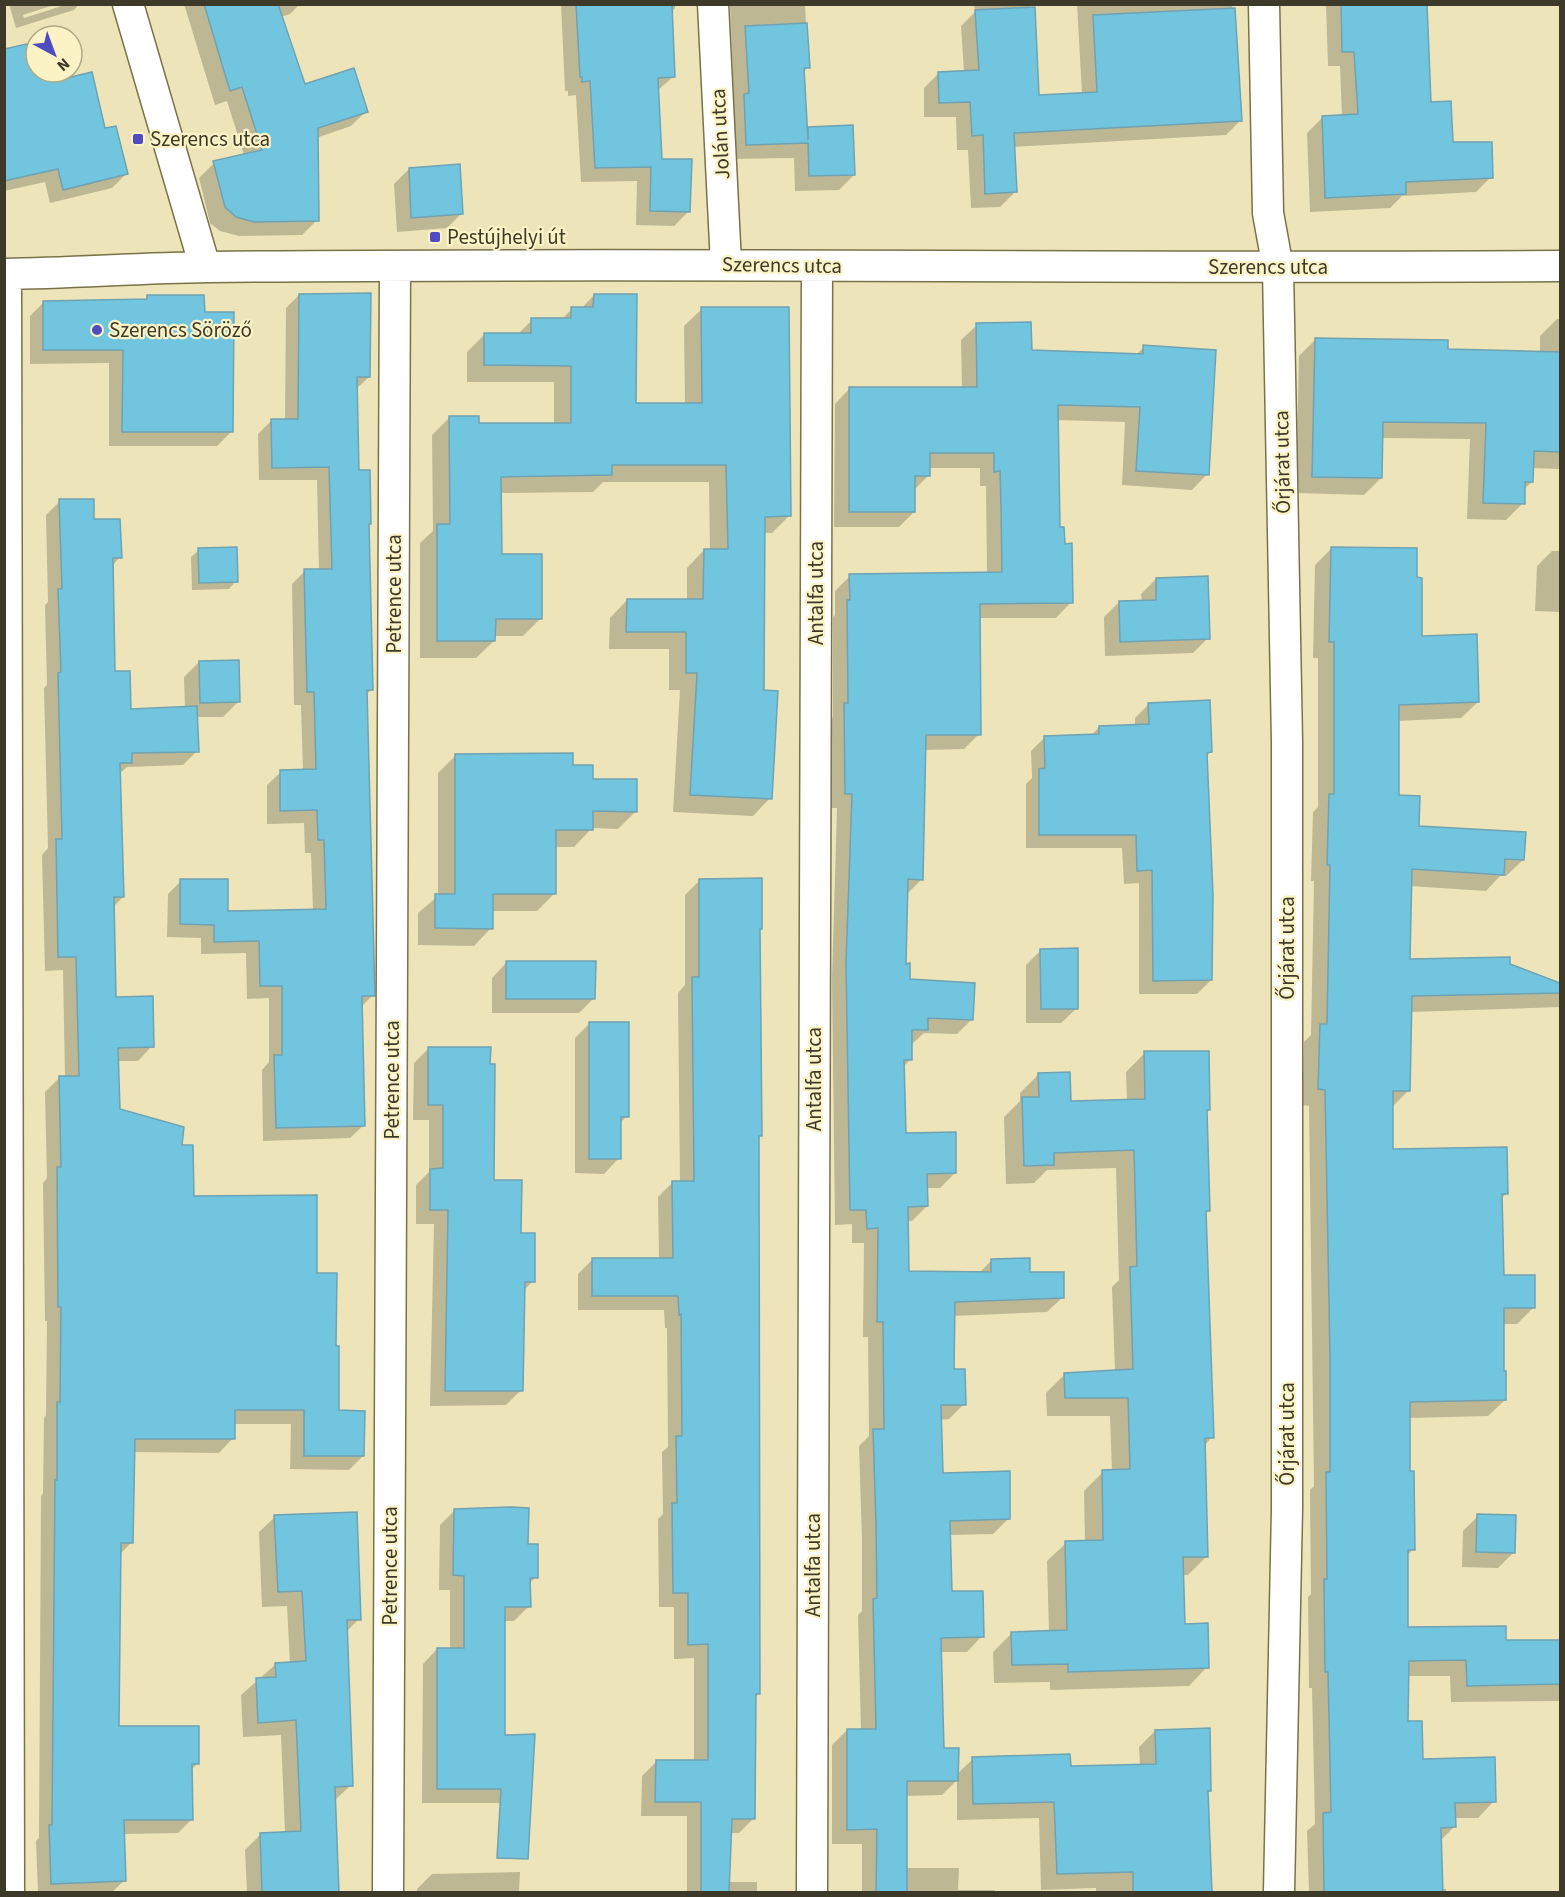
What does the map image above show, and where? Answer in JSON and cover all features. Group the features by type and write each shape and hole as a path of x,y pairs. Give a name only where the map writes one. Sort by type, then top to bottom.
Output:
{"street":[{"path":"128,4 205,267"},
{"name":"Jolán utca","path":"713,4 726,264"},
{"name":"Őrjárat utca","path":"1264,4 1268,213 1278,268 1287,742 1287,1509 1279,1893"},
{"name":"Szerencs utca","path":"5,274 205,267 726,264 1278,268 1560,266"},
{"name":"Antalfa utca","path":"812,1893 817,266"},
{"name":"Petrence utca","path":"388,1893 395,267"},
{"path":"5,274 9,1893"}],"building":[{"path":"204,4 278,4 305,84 354,68 368,112 318,128 319,221 254,222 236,217 225,207 213,161 262,150 242,87 230,91"},
{"path":"576,4 672,4 675,77 658,78 662,159 692,159 690,212 650,211 651,167 595,168 590,81 582,82 582,77 580,77"},
{"path":"1341,4 1427,4 1431,102 1451,101 1453,142 1492,142 1493,178 1406,182 1406,194 1325,198 1322,116 1358,114 1354,52 1342,52"},
{"path":"1035,7 1039,95 1097,92 1093,15 1235,8 1242,121 1014,133 1017,192 985,194 983,135 972,136 970,102 939,103 938,72 979,70 975,10"},
{"path":"807,23 810,68 804,68 808,140 808,127 853,125 855,175 809,176 808,143 746,145 744,94 749,93 745,26"},
{"path":"24,45 24,84 84,84 84,74 92,72 105,128 116,126 128,174 63,190 58,169 4,181 4,49"},
{"path":"460,164 463,214 411,218 409,168"},
{"path":"371,293 370,377 357,377 359,470 370,470 373,690 367,690 375,996 362,996 365,1126 276,1128 274,1055 282,1055 282,986 260,986 259,941 214,942 214,925 180,924 180,879 228,879 228,911 326,909 324,840 318,840 317,810 280,811 280,770 316,769 314,692 307,692 304,569 332,569 329,467 272,468 271,419 298,419 299,294"},
{"path":"594,294 637,294 636,403 702,403 701,307 789,307 791,516 765,517 764,690 778,691 772,799 690,795 697,673 686,673 686,632 626,632 627,599 703,599 704,549 728,549 726,465 612,465 612,475 501,477 502,554 542,554 542,619 496,619 495,641 437,641 437,524 450,524 449,416 479,416 479,423 571,423 571,366 484,365 484,333 531,333 531,318 571,318 571,307 593,307"},
{"path":"147,295 204,295 205,312 234,312 233,432 122,432 123,350 43,350 43,301 147,299"},
{"path":"1031,322 1032,350 1143,354 1143,345 1216,350 1209,475 1136,471 1140,407 1058,405 1060,527 1064,527 1065,544 1072,543 1073,603 980,604 981,735 926,735 923,880 908,879 906,964 910,963 910,979 975,983 973,1020 928,1018 928,1030 912,1030 912,1060 904,1060 906,1133 956,1132 956,1173 927,1174 928,1206 908,1207 909,1271 991,1272 991,1259 1030,1258 1030,1272 1064,1272 1064,1298 955,1302 954,1369 965,1369 966,1405 941,1405 943,1473 1010,1471 1010,1519 950,1521 952,1591 983,1591 984,1637 941,1638 944,1748 959,1748 958,1781 907,1781 907,1893 876,1893 877,1829 847,1830 847,1729 876,1729 873,1599 877,1598 873,1429 884,1429 883,1322 877,1322 878,1228 867,1229 866,1210 850,1210 846,963 852,794 845,794 844,703 848,703 849,574 1002,572 1001,507 1000,471 994,472 994,453 930,453 930,476 915,476 915,512 849,512 849,387 977,387 976,323"},
{"path":"1315,338 1448,340 1448,349 1560,352 1560,452 1534,451 1533,482 1525,482 1525,504 1483,503 1486,423 1383,422 1382,478 1312,477"},
{"path":"59,499 94,499 94,519 120,519 122,558 113,558 115,671 130,671 131,709 197,706 199,752 132,753 132,763 120,763 124,897 114,897 116,997 153,996 154,1047 118,1048 120,1109 184,1127 182,1145 193,1145 194,1196 317,1195 317,1273 337,1273 336,1346 339,1346 339,1410 365,1411 364,1456 304,1456 304,1410 235,1410 235,1439 135,1439 133,1543 121,1543 119,1726 199,1726 199,1764 192,1764 193,1820 124,1820 126,1881 51,1884 49,1825 52,1825 55,1480 57,1480 57,1402 60,1402 61,1307 58,1307 57,1167 61,1167 59,1076 79,1076 76,957 58,957 56,839 62,839 58,673 61,672 58,589 62,589"},
{"path":"237,547 238,582 199,583 198,548"},
{"path":"1331,547 1417,548 1417,577 1422,578 1422,636 1477,634 1479,702 1399,705 1399,795 1420,796 1419,826 1526,832 1524,860 1505,859 1504,875 1412,869 1410,959 1510,957 1510,964 1560,983 1560,993 1412,996 1410,1091 1393,1091 1393,1149 1507,1147 1508,1194 1502,1194 1504,1275 1535,1275 1535,1308 1504,1308 1506,1400 1410,1402 1410,1471 1414,1471 1415,1550 1408,1550 1408,1627 1506,1626 1506,1640 1560,1640 1560,1684 1467,1686 1466,1660 1409,1661 1408,1721 1422,1721 1423,1759 1495,1757 1496,1802 1455,1803 1456,1827 1441,1828 1443,1893 1324,1893 1323,1813 1331,1812 1324,1579 1327,1579 1326,1472 1330,1472 1330,1356 1325,1090 1318,1089 1320,1024 1327,1024 1329,794 1334,794 1334,642 1329,642"},
{"path":"1208,576 1210,639 1120,642 1119,601 1156,600 1156,578"},
{"path":"239,660 240,702 200,703 199,661"},
{"path":"1210,700 1212,752 1207,753 1213,895 1212,980 1153,981 1152,870 1137,871 1136,835 1039,835 1039,769 1045,768 1044,736 1099,734 1099,726 1149,724 1148,703"},
{"path":"573,753 573,765 593,765 593,779 637,779 637,812 593,811 593,830 556,830 556,894 493,894 493,929 435,928 435,894 455,894 455,754"},
{"path":"762,878 762,929 760,929 762,1136 759,1136 760,1694 756,1694 755,1819 732,1819 729,1893 701,1893 701,1802 655,1802 656,1760 708,1760 708,1644 688,1645 688,1593 673,1593 672,1503 677,1503 676,1436 682,1436 681,1314 679,1315 678,1296 592,1296 592,1258 673,1258 672,1181 694,1181 692,977 699,977 699,879"},
{"path":"1078,948 1078,1009 1041,1009 1040,949"},
{"path":"506,961 596,961 595,999 506,999"},
{"path":"589,1022 629,1022 629,1117 621,1117 621,1159 589,1159"},
{"path":"428,1047 491,1047 490,1064 495,1064 494,1180 522,1180 521,1233 535,1233 535,1282 525,1282 523,1391 445,1391 448,1210 430,1210 430,1169 443,1168 443,1105 428,1105"},
{"path":"1144,1051 1209,1051 1210,1110 1207,1110 1210,1211 1206,1211 1214,1438 1205,1438 1208,1557 1183,1557 1185,1624 1208,1623 1209,1668 1068,1672 1068,1664 1012,1665 1011,1632 1067,1630 1065,1541 1103,1540 1102,1470 1130,1469 1128,1398 1065,1398 1064,1373 1133,1369 1130,1267 1137,1266 1134,1150 1054,1153 1054,1165 1024,1166 1022,1097 1039,1097 1038,1073 1070,1072 1071,1101 1145,1099"},
{"path":"529,1508 528,1544 538,1544 538,1578 530,1578 531,1607 505,1607 505,1735 535,1734 528,1859 497,1858 501,1789 437,1789 437,1648 464,1648 464,1576 453,1575 454,1509"},
{"path":"357,1512 361,1620 347,1620 353,1786 335,1787 339,1893 262,1893 260,1833 301,1831 296,1720 258,1723 256,1678 276,1677 275,1663 306,1661 302,1591 278,1592 274,1515"},
{"path":"1477,1514 1516,1515 1515,1553 1476,1552"},
{"path":"1210,1728 1211,1791 1208,1791 1212,1893 1133,1893 1133,1872 1057,1874 1054,1802 973,1804 972,1757 1070,1754 1071,1766 1156,1764 1155,1730"}],"place":[{"name":"Szerencs utca","path":"138,139"},
{"name":"Pestújhelyi út","path":"435,237"},
{"name":"Szerencs Söröző","path":"97,330"}]}
